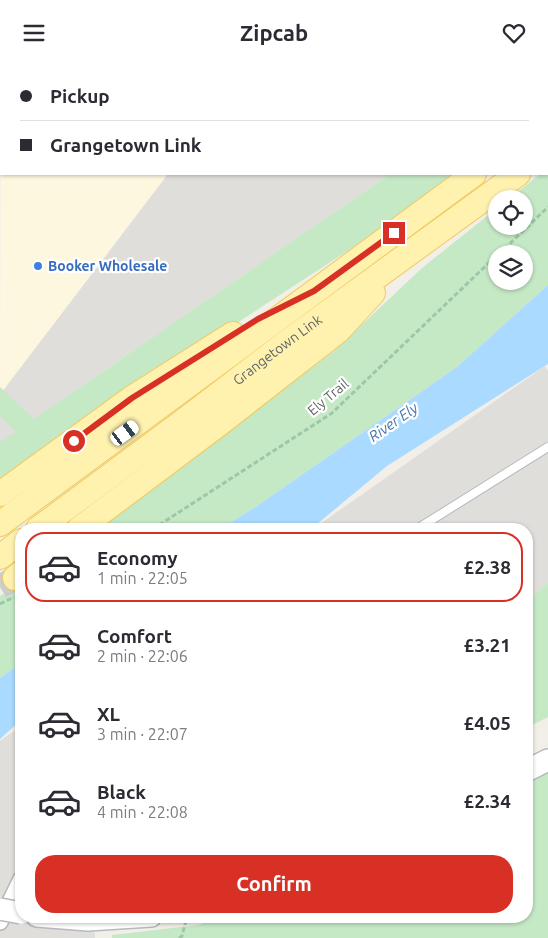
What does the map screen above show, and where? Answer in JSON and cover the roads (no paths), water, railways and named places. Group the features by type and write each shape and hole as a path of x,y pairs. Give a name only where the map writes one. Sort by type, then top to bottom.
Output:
{"main road":[{"name":"Grangetown Link","path":"0,524 473,175"},
{"name":"Grangetown Link","path":"46,523 282,345 517,175"},
{"path":"87,523 220,424 338,331 410,253"},
{"path":"0,494 132,398 258,319 314,291"},
{"path":"533,768 548,760"},
{"path":"0,909 15,912"}],"street":[{"path":"0,922 15,891"}],"lane":[{"path":"428,523 548,447"}],"water":[{"name":"River Ely","path":"548,285 548,364 387,466 318,523 230,523 257,506 457,367"},
{"path":"15,667 15,725 0,739 0,678"}],"tunnel":[{"path":"0,587 15,578"}],"place":[{"name":"Booker Wholesale","path":"38,266"}]}
